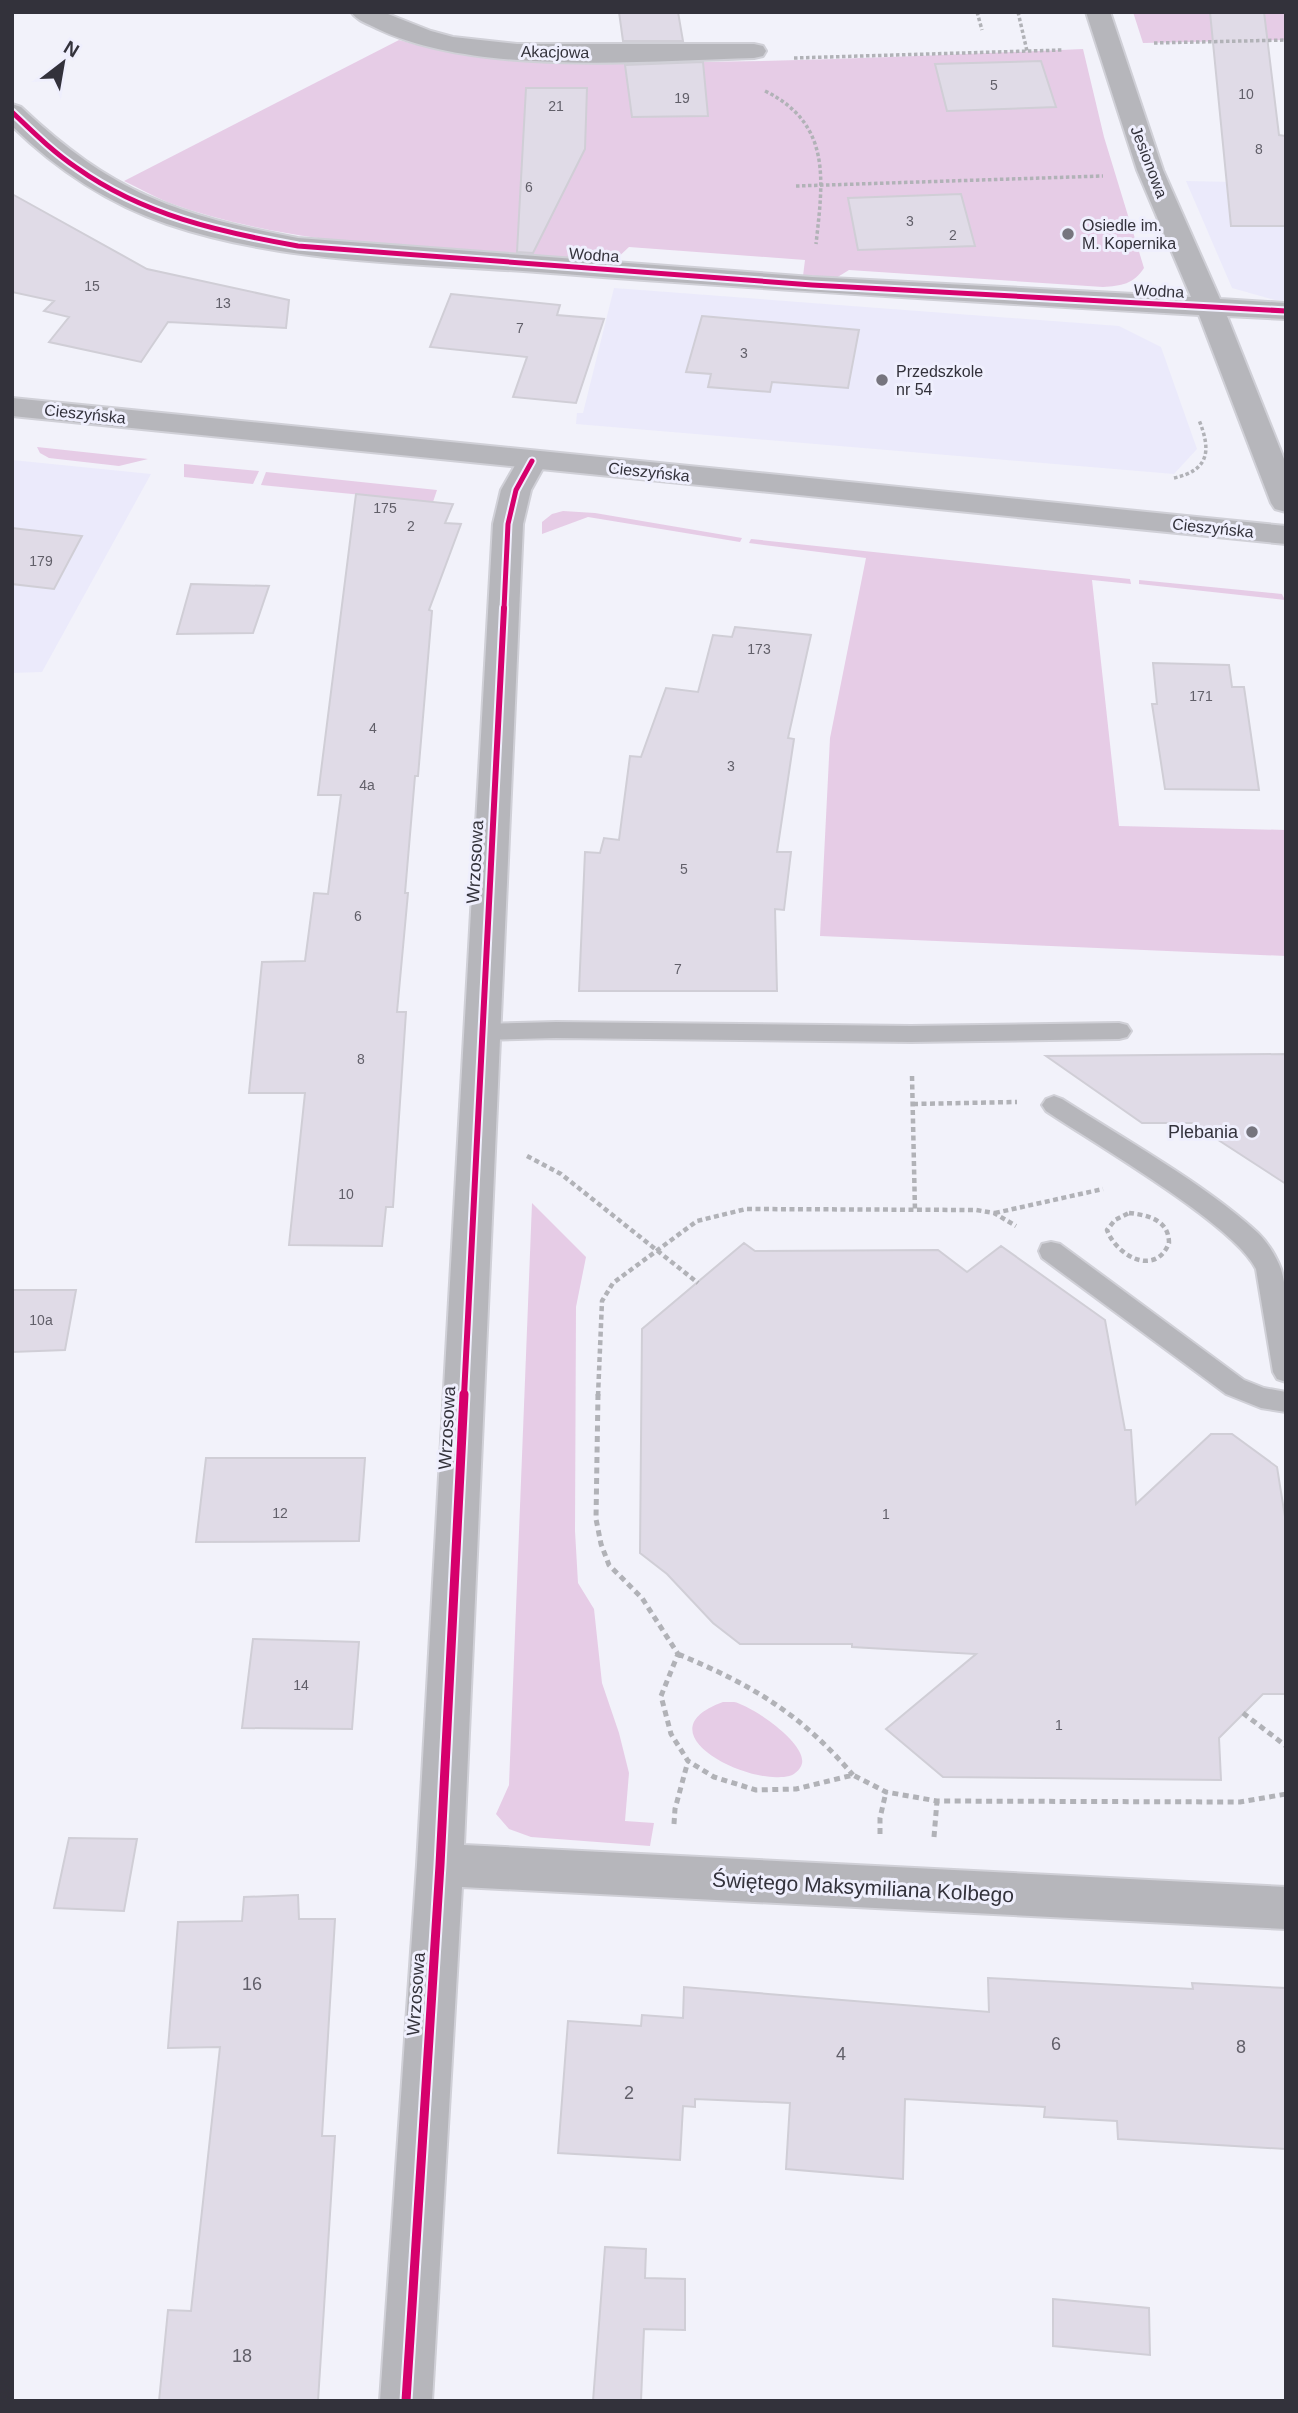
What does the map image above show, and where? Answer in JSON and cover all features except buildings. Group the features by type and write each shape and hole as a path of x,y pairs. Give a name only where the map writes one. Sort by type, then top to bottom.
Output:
{"street":[{"name":"Akacjowa","path":"363,12 387,26 421,38 472,48 540,54 754,55"},
{"name":"Jesionowa","path":"1098,12 1150,170 1210,308 1286,503"},
{"name":"Wodna","path":"12,112 64,162 104,188 155,213 228,234 298,246 371,254 812,285 1286,311"},
{"name":"Cieszyńska","path":"12,407 1286,535"},
{"name":"Wrzosowa","path":"406,2401 440,1865 508,524 516,490 531,461"},
{"name":"Świętego Maksymiliana Kolbego","path":"440,1865 1286,1908"}],"lane":[{"path":"482,1032 556,1030 911,1034 1119,1031"},
{"path":"1054,1105 1156,1172 1249,1240 1261,1254 1268,1269 1286,1372"},
{"path":"1051,1251 1235,1387 1261,1398 1286,1402"}],"path":[{"path":"978,12 982,30"},
{"path":"1017,12 1027,51"},
{"path":"1143,43 1286,40"},
{"path":"812,285 822,185 820,161 810,132 797,111 763,89 758,82 754,55 1069,50"},
{"path":"796,186 1112,175"},
{"path":"911,1067 915,1211"},
{"path":"913,1104 1035,1101 1054,1105"},
{"path":"520,1152 561,1174 698,1283"},
{"path":"1156,1172 1108,1188 994,1213 976,1210 746,1209 716,1214 696,1221 613,1283 602,1301 596,1519 601,1544 609,1565 642,1598 678,1654 718,1670 765,1694 814,1732 853,1775 886,1792 937,1801 1240,1802 1286,1794"},
{"path":"994,1213 1051,1251"},
{"path":"1129,1213 1146,1214 1160,1222 1168,1233 1169,1244 1162,1254 1150,1260 1133,1260 1119,1254 1110,1242 1107,1230 1122,1216 1129,1213"},
{"path":"678,1654 661,1696 671,1734 688,1761 714,1777 756,1790 796,1789 853,1775"},
{"path":"1243,1713 1286,1746"},
{"path":"675,1809 688,1761"},
{"path":"880,1823 886,1792"},
{"path":"934,1825 937,1801"}],"shaded area":[{"path":"1133,12 1286,12 1286,40 1143,43"},
{"path":"399,40 465,55 562,62 768,61 1083,49 1104,137 1144,268 1136,278 1126,283 1103,287 849,270 836,278 803,276 805,260 629,247 614,261 445,251 329,240 273,230 218,218 167,202 124,181"},
{"path":"1186,181 1286,183 1286,300 1275,300 1232,288"},
{"name":"Przedszkole nr 54","path":"614,288 1119,326 1161,347 1197,449 1174,474 576,424 577,413 583,413"},
{"path":"37,447 148,459 119,466 49,458 40,453"},
{"path":"12,460 151,474 42,672 12,673"},
{"path":"184,464 259,471 253,484 184,477"},
{"path":"266,472 437,490 433,502 261,485"},
{"path":"563,511 595,513 742,538 740,542 588,517 542,534 542,522 552,514"},
{"path":"751,539 1130,579 1131,584 1092,580 1119,826 1286,830 1286,956 820,936 830,738 866,558 749,543"},
{"path":"1139,580 1282,594 1285,600 1139,584"},
{"path":"532,1203 586,1257 576,1307 575,1531 578,1583 594,1609 602,1683 629,1773 625,1821 654,1823 650,1846 531,1837 509,1829 496,1814 509,1785"},
{"path":"723,1702 742,1705 779,1729 798,1750 802,1760 800,1768 787,1777 763,1776 724,1763 707,1752 695,1740 693,1727 701,1714"}],"cycle path":[{"path":"12,112 77,168 109,189 142,205 214,229 298,246 812,285 1286,311"},
{"path":"406,2401 440,1865 508,524 516,490 532,461"}],"place":[{"name":"Osiedle im. M. Kopernika","path":"1068,234"},
{"name":"Przedszkole nr 54","path":"882,380"},
{"name":"Plebania","path":"1252,1132"}]}
